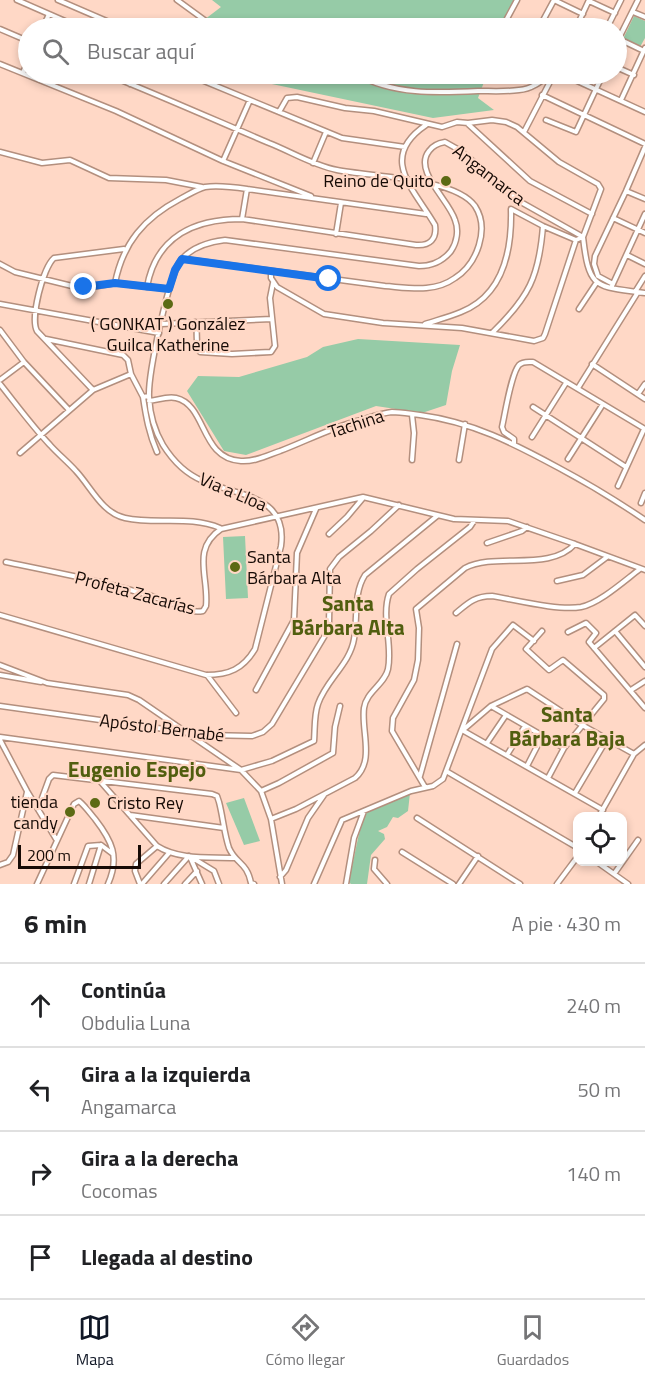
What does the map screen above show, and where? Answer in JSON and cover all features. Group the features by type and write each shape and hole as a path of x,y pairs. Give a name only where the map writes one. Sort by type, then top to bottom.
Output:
{"street":[{"path":"17,0 59,18"},
{"path":"58,0 97,18"},
{"path":"177,0 202,18"},
{"path":"507,18 517,0"},
{"path":"545,18 556,0 583,14"},
{"path":"581,18 589,0 615,13"},
{"path":"612,18 621,0"},
{"path":"627,24 638,0"},
{"path":"633,12 645,17"},
{"path":"48,18 50,14"},
{"path":"0,29 18,37"},
{"path":"621,100 644,49 627,44"},
{"path":"0,64 18,71"},
{"path":"627,72 634,75"},
{"path":"50,84 116,111 223,161 318,199"},
{"path":"0,264 15,272 76,287 115,283 169,289 175,270 182,259 418,289 433,288 456,278 466,268 478,248 482,235 481,220 474,206 464,197 432,182 336,170 313,164 130,84"},
{"path":"211,84 342,138 405,147"},
{"path":"383,84 410,92 427,93 519,90 535,84"},
{"path":"524,132 548,84"},
{"path":"585,84 645,112"},
{"path":"546,120 575,132 585,116 598,84"},
{"path":"542,95 645,146 595,256 594,264 598,276 611,287"},
{"path":"279,112 287,98 297,97 345,108 374,111 442,128 457,122 492,120 506,122 517,127 559,162 601,187 583,237 588,271 597,282 645,293"},
{"path":"223,161 250,100"},
{"path":"468,123 530,181 592,214"},
{"path":"147,287 151,272 163,251 183,231 199,224 225,219 242,219 424,246 430,243 436,233 435,225 405,180 402,161 405,147 411,137 427,124"},
{"path":"313,164 326,132"},
{"name":"Angamarca","path":"182,259 200,246 225,240 419,266 432,265 451,250 457,230 453,214 424,167 426,155 436,145 449,143 519,201 583,237"},
{"path":"0,152 42,163 70,160 109,178 175,181 203,188 223,186 427,214"},
{"path":"115,283 125,249 136,233 169,205 203,188"},
{"path":"242,219 247,189"},
{"path":"626,191 645,199"},
{"path":"336,234 341,203"},
{"path":"424,324 462,312 472,306 481,300 497,280 508,254 511,238 511,209 576,240 583,237"},
{"path":"611,287 645,213"},
{"path":"613,218 645,233"},
{"path":"492,333 520,303 533,280 538,268 543,226"},
{"path":"271,271 273,283 324,314 383,322 424,324 534,341 543,338 576,240"},
{"path":"93,390 35,328 36,309 51,260 125,249"},
{"path":"627,255 645,264"},
{"path":"578,388 645,276"},
{"path":"579,309 597,282"},
{"path":"195,322 198,331 197,349 200,352 232,354 273,351 275,346 270,292 273,283"},
{"name":"Via a Lloa","path":"0,615 206,675 220,675 235,671 250,658 255,649 281,546 282,530 273,509 261,501 202,480 178,464 155,431 149,399 150,374 169,289"},
{"path":"0,304 159,333"},
{"path":"161,324 272,319"},
{"path":"0,330 24,362 69,410"},
{"path":"46,339 123,355 128,360 131,374 143,397 150,435 157,452"},
{"path":"24,362 0,382 40,434 78,473 96,497 122,518 200,521 221,529 363,497 437,516 508,521 643,570"},
{"path":"514,443 514,439 503,430 515,374 519,365 524,362 533,362 645,429 618,486"},
{"path":"592,364 645,399"},
{"path":"20,453 93,390 131,374"},
{"path":"532,437 566,383"},
{"path":"639,394 645,384"},
{"name":"Tachina","path":"143,397 149,399 170,397 186,403 202,424 209,441 220,455 241,462 260,459 354,422 392,412 447,419 514,443 614,498 645,520"},
{"path":"568,459 603,404"},
{"path":"532,407 626,467"},
{"path":"412,414 414,433 412,460"},
{"path":"459,460 465,424"},
{"path":"641,503 645,493"},
{"path":"329,534 347,518 363,497"},
{"name":"Apóstol Bernabé","path":"0,706 186,733 229,737 252,736 263,732 272,724 327,632 330,568 339,557 400,505"},
{"path":"256,690 294,620 297,553 316,509"},
{"path":"0,739 241,770 272,761 314,741 318,704 342,668 354,641 357,591 360,582 365,575 437,516"},
{"path":"271,819 296,809 356,778 366,765 363,709 365,702 388,670 387,599 389,594 470,527 474,520"},
{"path":"487,543 522,531 527,527"},
{"name":"Profeta Zacarías","path":"6,562 76,576 165,600 197,612 202,611 206,606 203,571 206,543 221,529"},
{"path":"425,787 392,730 393,718 414,680 418,660 419,628 416,609 418,605 472,564 518,561 562,554 575,544"},
{"path":"557,581 582,575 607,557"},
{"path":"456,613 471,600 481,596 564,608 580,607 610,592 643,570"},
{"path":"594,648 635,615 645,626"},
{"path":"568,632 586,622 595,632 589,641 645,708"},
{"path":"314,884 340,823 346,818 411,791 439,783 446,771 492,649 513,625 534,641"},
{"path":"542,631 526,649 548,669 563,660 603,692 604,699 564,748 548,778"},
{"path":"615,631 645,667"},
{"path":"419,776 457,644"},
{"path":"0,665 47,683"},
{"path":"0,675 128,695 139,700 241,770 261,791 271,819 282,884"},
{"path":"206,675 236,713"},
{"path":"631,690 645,681"},
{"path":"462,730 491,706 526,689 582,725 634,754"},
{"path":"261,791 333,753 335,727 340,706"},
{"path":"491,706 564,748"},
{"path":"487,743 506,715"},
{"path":"507,755 525,726"},
{"path":"462,730 603,810 634,754 645,745"},
{"path":"527,766 543,735"},
{"path":"0,739 27,791 57,840"},
{"path":"575,794 607,739"},
{"path":"446,771 573,845"},
{"path":"38,810 50,776 56,775 212,794 218,799 234,858"},
{"path":"98,780 157,846 169,853 234,858 244,864 250,873 252,884"},
{"path":"0,865 8,862 13,855 27,791"},
{"path":"280,877 286,870 308,818 325,794"},
{"path":"38,884 74,804 79,801 109,837 114,854 114,870 108,884"},
{"path":"346,883 354,838 364,810"},
{"path":"129,815 224,828"},
{"path":"417,818 520,884"},
{"path":"614,874 638,840"},
{"path":"74,884 86,849 92,844 101,845 114,854"},
{"path":"89,884 101,845"},
{"path":"157,846 136,864 135,871 141,884 169,853"},
{"path":"402,852 453,884"},
{"path":"190,856 202,884"},
{"path":"164,884 190,856"},
{"path":"190,856 214,871 219,884"},
{"path":"459,884 478,856"},
{"path":"375,860 374,869 387,884"},
{"path":"557,884 573,863"},
{"path":"604,866 628,884"},
{"path":"185,884 197,871"}],"green space":[{"path":"212,0 514,0 508,18 207,18 221,7"},
{"path":"634,16 645,21 645,38 640,47 627,41 627,31"},
{"path":"272,84 483,84 478,98 494,110 433,118"},
{"path":"358,339 460,345 452,371 446,405 422,413 376,406 246,455 224,451 187,391 198,376 239,377 307,357 323,347"},
{"name":"Santa Bárbara Alta","path":"245,536 248,598 226,599 223,537"},
{"path":"410,793 408,811 398,818 393,817 387,827 378,831 384,834 385,839 371,855 367,884 351,884 348,881 367,811"},
{"path":"244,798 260,841 244,845 226,803"}],"place":[{"name":"Reino de Quito","path":"446,181"},
{"name":"( GONKAT ) González Guilca Katherine","path":"168,304"},
{"name":"Santa Bárbara Alta","path":"235,567"},
{"name":"Cristo Rey","path":"95,803"},
{"name":"tienda candy","path":"70,812"}],"district":[{"name":"Santa Bárbara Alta","path":"348,616"},
{"name":"Santa Bárbara Baja","path":"567,727"},
{"name":"Eugenio Espejo","path":"137,770"}],"route":[{"path":"84,287 115,283 169,289 172,276 182,259 329,279"}]}
